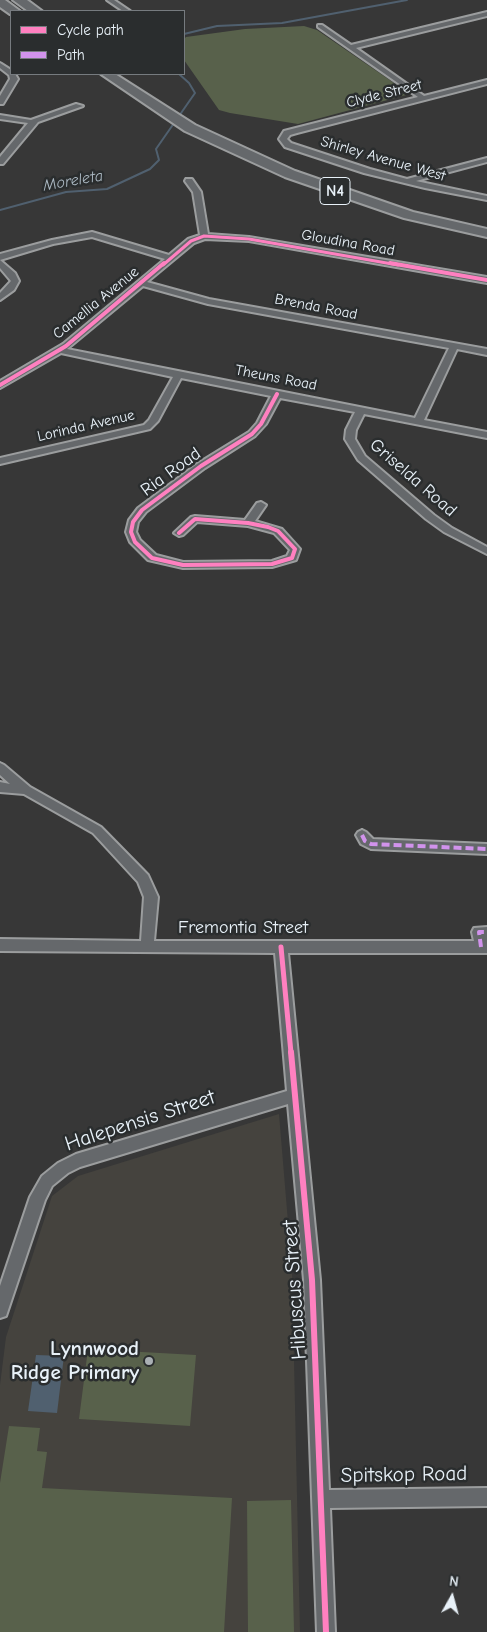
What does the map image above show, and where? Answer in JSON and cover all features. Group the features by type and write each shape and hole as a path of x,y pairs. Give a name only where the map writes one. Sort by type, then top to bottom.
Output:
{"highway":[{"path":"19,0 36,10"},
{"path":"28,0 37,10"},
{"path":"0,2 12,10"},
{"name":"N4","path":"109,75 172,109 248,156 343,194 409,215 487,233"},
{"name":"N4","path":"131,75 172,109"},
{"name":"N4","path":"195,124 323,175 419,204 487,220"}],"street":[{"path":"110,0 125,10"},
{"path":"350,47 487,14"},
{"path":"320,26 424,98"},
{"path":"0,102 14,79 12,75"},
{"name":"Clyde Street","path":"288,133 487,82"},
{"path":"0,162 33,122 42,117 80,106"},
{"path":"0,118 33,122"},
{"name":"Shirley Avenue West","path":"288,133 283,139 288,144 333,160 407,182 487,198"},
{"path":"407,182 487,160"},
{"path":"189,181 198,192 204,236"},
{"path":"0,258 52,242 92,234 171,258"},
{"name":"Camellia Avenue","path":"0,384 60,350 193,240 204,236"},
{"name":"Gloudina Road","path":"204,236 249,238 487,280"},
{"path":"0,263 12,275 15,281 11,288 0,296"},
{"name":"Brenda Road","path":"141,283 208,301 487,352"},
{"path":"418,422 454,346"},
{"name":"Theuns Road","path":"60,350 82,356 487,435"},
{"name":"Lorinda Avenue","path":"0,461 147,427 153,421 178,374"},
{"name":"Ria Road","path":"248,523 268,526 278,531 295,549 292,558 283,562 266,564 183,565 152,558 134,542 131,532 133,522 142,510 193,471 252,434 261,424 278,394"},
{"name":"Griselda Road","path":"361,410 351,430 350,439 361,458 430,517 487,551"},
{"path":"179,533 195,518 248,523 261,505"},
{"path":"0,768 26,790 97,830 143,878 151,897 147,947"},
{"path":"0,787 26,790"},
{"path":"362,835 365,841 371,844 487,849"},
{"path":"484,947 479,932 487,932"},
{"name":"Fremontia Street","path":"0,945 484,947"},
{"name":"Hibuscus Street","path":"281,947 312,1280 326,1632"},
{"name":"Halepensis Street","path":"0,1310 38,1197 47,1181 63,1168 76,1160 295,1095"},
{"name":"Spitskop Road","path":"322,1499 487,1497"}],"shaded area":[{"name":"Lynnwood Ridge Primary","path":"279,1114 292,1270 300,1632 0,1632 0,1385 6,1337 52,1196 78,1176"}],"green space":[{"path":"304,26 317,30 410,94 298,124 219,110 185,61 185,38 245,29"},
{"path":"88,1349 196,1355 190,1426 79,1419"},
{"path":"9,1426 40,1428 37,1451 47,1452 42,1488 232,1498 224,1632 0,1632 0,1483"},
{"path":"291,1500 294,1632 248,1632 247,1501"}],"water":[{"path":"36,1355 64,1356 57,1413 28,1411"}],"waterway":[{"name":"Moreleta","path":"185,34 217,26 282,23 407,0"},
{"name":"Moreleta","path":"0,210 66,192 107,189 150,169 159,160 156,149 195,93 189,83 180,75"}],"marked path":[{"path":"362,835 365,841 371,844 487,849"},
{"path":"481,947 479,932 487,932"}],"cycle path":[{"path":"0,385 66,346 191,241 204,236 249,239 487,280"},
{"path":"179,533 195,519 248,523 268,527 278,531 295,549 292,558 272,564 183,565 152,558 135,542 131,532 133,522 142,510 201,466 252,434 261,424 277,394"},
{"path":"281,947 312,1280 326,1632"}],"place":[{"name":"Lynnwood Ridge Primary","path":"149,1361"}]}
